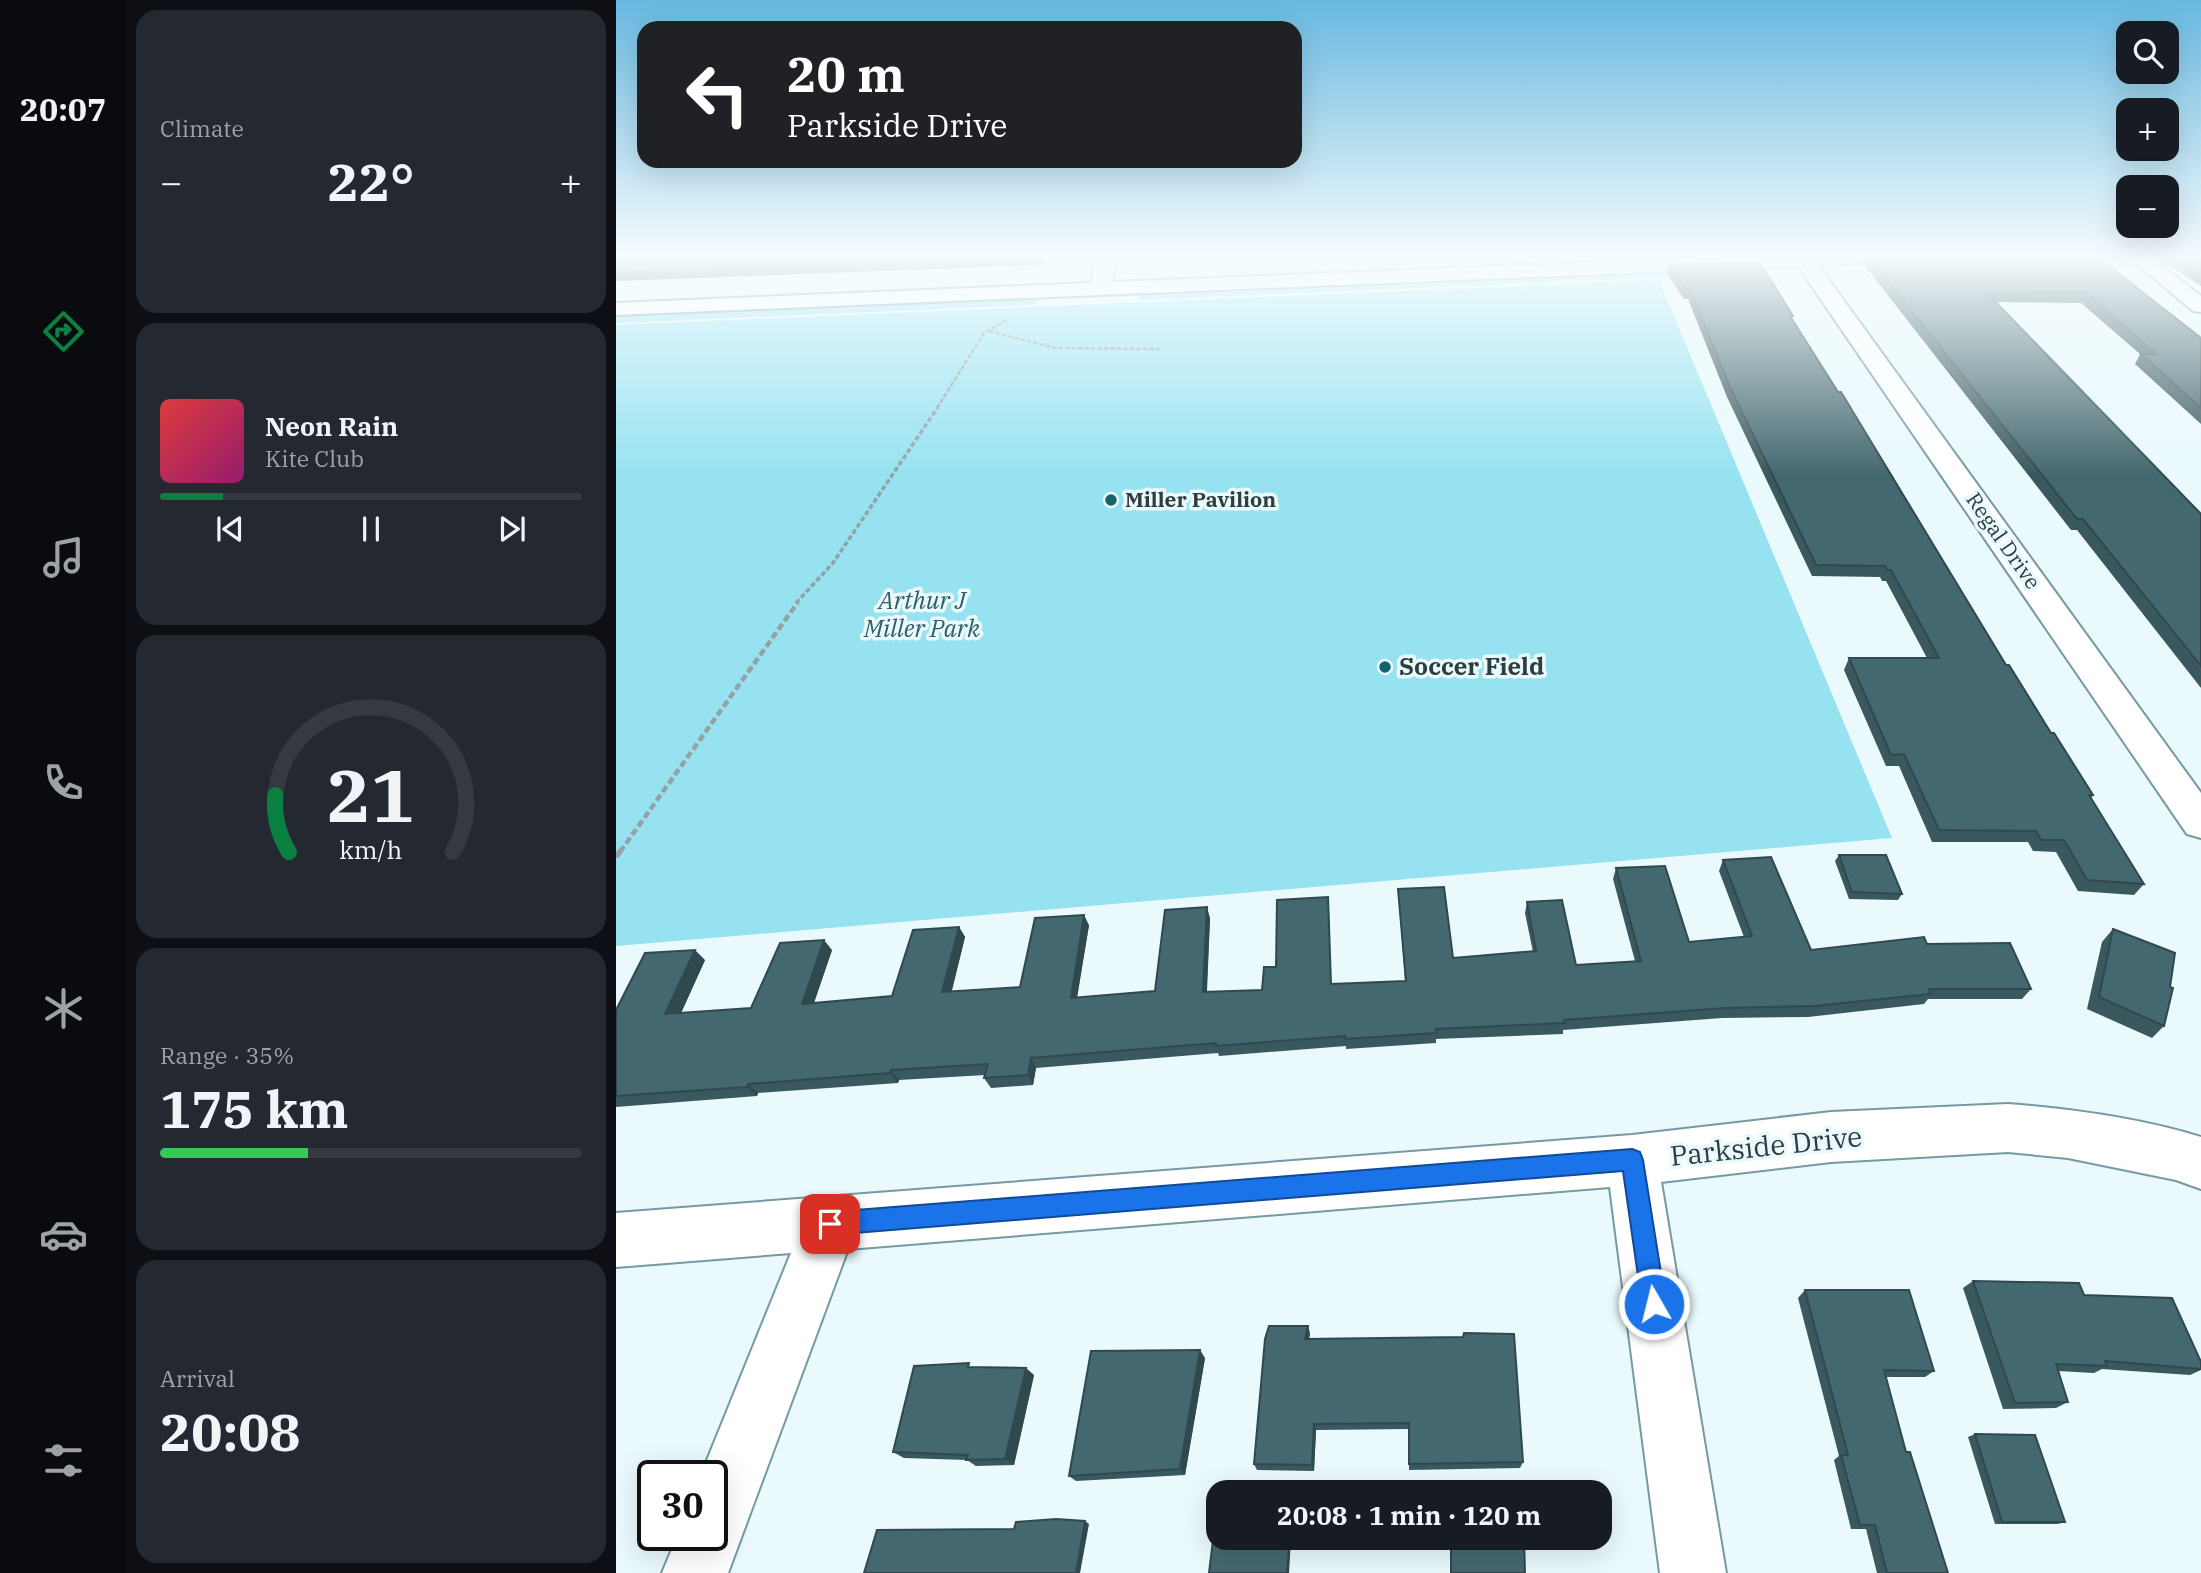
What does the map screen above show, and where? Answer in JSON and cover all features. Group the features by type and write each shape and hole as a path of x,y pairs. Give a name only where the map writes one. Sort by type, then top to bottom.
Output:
{"street":[{"name":"Regal Drive","path":"1852,328 2201,823"},
{"name":"Parkside Drive","path":"616,1240 1632,1160 1831,1137 2008,1128 2068,1133 2176,1155 2201,1163"},
{"path":"1632,1160 1693,1573"},
{"path":"728,1487 830,1224"},
{"path":"695,1573 704,1551"}],"path":[{"path":"616,857 793,607 833,563 918,438 984,332 991,328"},
{"path":"988,330 1055,348 1162,349"}],"green space":[{"name":"Arthur J Miller Park","path":"616,328 1679,328 1892,838 616,946"}],"building":[{"path":"1706,328 1798,328 1838,392 1841,392 2006,665 2009,665 2093,795 2089,795 2144,884 2087,880 2064,840 2041,840 2036,831 1939,830 1904,754 1891,755 1849,658 1939,658 1891,570 1887,570 1885,566 1816,565 1730,387"},
{"path":"1926,328 2021,328 2201,514 2201,666 2083,519 2077,519"},
{"path":"2127,328 2189,328 2201,338 2201,408 2141,354 2156,354"},
{"path":"1839,855 1886,855 1902,894 1852,892"},
{"path":"1771,857 1811,950 1924,937 1927,944 2010,943 2031,989 1929,989 1931,994 1814,1006 1726,1008 1564,1020 1565,1023 1436,1029 1436,1033 1345,1039 1345,1036 1216,1046 1216,1043 1031,1058 1028,1075 984,1078 988,1064 891,1070 890,1073 748,1084 747,1087 616,1096 616,1010 645,953 695,950 665,1014 751,1008 780,943 824,940 802,1004 892,996 913,930 959,927 942,992 1020,987 1035,918 1084,915 1071,998 1155,991 1165,910 1207,907 1203,992 1262,990 1264,967 1276,967 1277,900 1328,897 1331,984 1406,981 1398,889 1444,887 1453,958 1536,951 1527,902 1562,900 1576,965 1641,961 1616,868 1665,866 1689,942 1752,936 1723,860"},
{"path":"2113,929 2175,953 2170,987 2173,988 2164,1026 2099,997"},
{"path":"1973,1281 2079,1283 2084,1295 2172,1298 2201,1362 2201,1369 2105,1361 2107,1366 2056,1364 2068,1402 2015,1403"},
{"path":"1805,1290 1909,1290 1934,1371 1884,1370 1906,1452 1910,1452 1948,1573 1887,1573 1875,1525 1860,1525 1841,1455 1848,1455"},
{"path":"1269,1326 1308,1326 1305,1339 1463,1337 1464,1333 1514,1334 1523,1462 1409,1464 1409,1423 1314,1424 1312,1465 1254,1464 1265,1339"},
{"path":"1200,1350 1180,1469 1069,1476 1091,1351"},
{"path":"969,1363 968,1367 1026,1368 1005,1459 966,1460 968,1455 893,1452 914,1366"},
{"path":"1975,1434 2035,1435 2065,1522 2002,1522"},
{"path":"1056,1519 1085,1521 1076,1573 864,1573 877,1530 1014,1529 1016,1522"},
{"path":"1212,1550 1289,1550 1287,1573 1209,1573"},
{"path":"1451,1550 1524,1550 1525,1573 1451,1573"}],"place":[{"name":"Miller Pavilion","path":"1111,500"},
{"name":"Soccer Field","path":"1385,667"}],"route":[{"path":"830,1224 1632,1160 1654,1304"}]}
